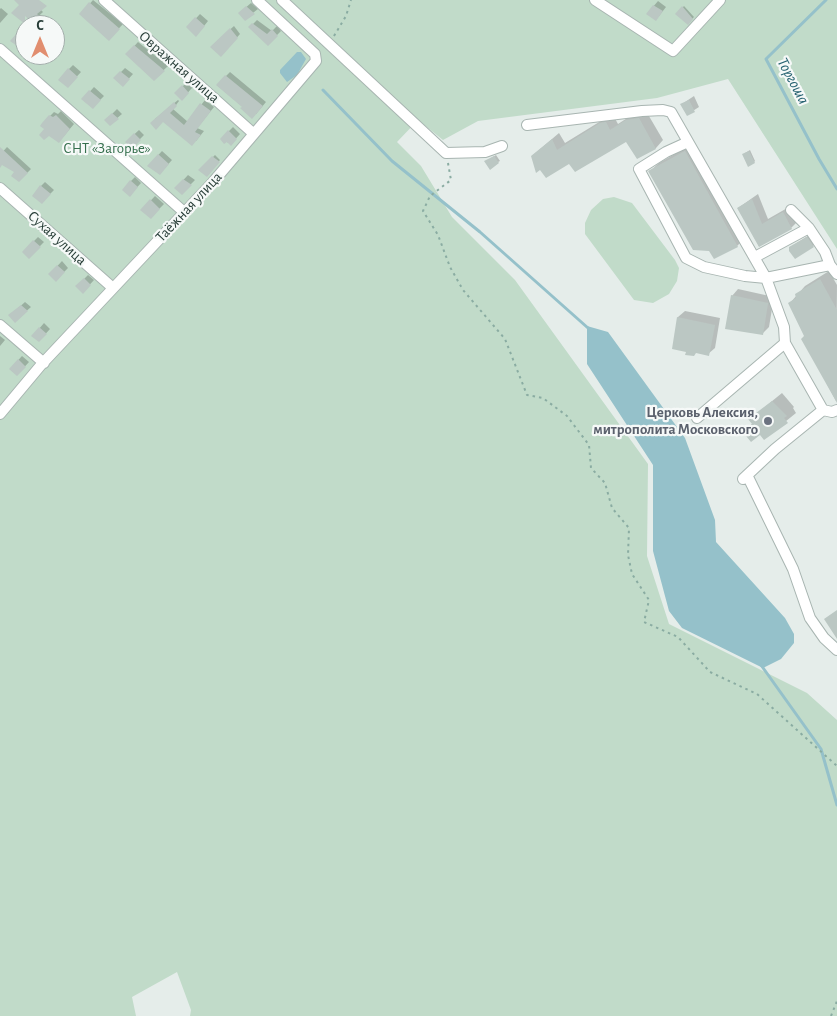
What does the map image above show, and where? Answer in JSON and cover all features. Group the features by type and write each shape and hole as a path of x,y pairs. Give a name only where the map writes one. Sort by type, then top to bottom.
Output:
{"street":[{"name":"Овражная улица","path":"104,0 254,134"},
{"name":"Таёжная улица","path":"0,414 44,363 254,134 316,61 315,54 257,0"},
{"path":"282,0 446,153 485,152 502,146"},
{"path":"596,0 673,51 720,0"},
{"path":"0,49 184,212"},
{"path":"527,125 664,110 671,112 766,278 784,327 785,343 823,410 832,412 837,410"},
{"path":"688,142 640,169 686,258 704,267 745,276 766,278 830,265"},
{"name":"Сухая улица","path":"0,188 114,288"},
{"path":"791,210 810,228 837,274"},
{"path":"755,258 810,228"},
{"path":"0,325 44,363"},
{"path":"697,418 785,343"},
{"path":"823,410 775,449 745,477 793,569 810,618 824,638 837,650"}],"path":[{"path":"330,44 346,16 350,0"},
{"path":"446,153 451,180 430,196 423,211 438,235 450,267 463,290 505,339 527,395 543,398 567,416 589,445 592,468 605,483 612,508 629,528 628,555 632,574 649,600 644,622 678,636 710,672 757,694 837,766"},
{"path":"831,1016 837,1001"}],"green space":[{"name":"СНТ «Загорье»","path":"0,0 837,0 837,249 728,79 657,98 478,121 443,140 418,120 397,142 421,166 452,217 515,280 648,464 647,556 669,624 807,693 837,720 837,1016 190,1016 191,1010 177,972 132,997 136,1016 0,1016"},
{"path":"614,197 632,203 679,268 677,281 669,294 653,303 634,300 585,234 585,223 591,210 603,199"}],"water":[{"path":"297,52 301,52 306,59 297,75 287,82 280,73 280,70"},
{"path":"587,326 608,332 685,438 715,520 716,542 785,618 794,634 794,643 781,659 763,668 682,628 669,611 653,551 653,465 587,364"}],"building":[{"path":"14,0 39,0 47,6 38,15 15,16 11,13 19,5"},
{"path":"89,2 120,29 109,41 79,14"},
{"path":"653,5 663,11 656,21 646,14"},
{"path":"246,6 255,14 245,21 238,13"},
{"path":"682,6 693,19 688,25 675,14"},
{"path":"195,17 205,26 196,37 186,27"},
{"path":"252,23 267,34 272,29 278,36 268,46 248,27"},
{"path":"230,28 238,38 221,57 210,47"},
{"path":"15,35 15,44 10,41"},
{"path":"134,45 165,71 154,81 125,54"},
{"path":"68,68 78,77 68,88 58,80"},
{"path":"120,71 130,79 123,87 113,78"},
{"path":"225,75 263,106 252,119 240,108 242,107 216,85"},
{"path":"182,85 189,93 182,101 174,93"},
{"path":"89,90 101,100 93,109 81,99"},
{"path":"689,100 695,112 687,116 680,104"},
{"path":"174,102 177,106 170,113 184,125 200,103 211,111 195,132 201,135 192,146 163,122 156,130 150,123"},
{"path":"112,113 119,119 110,126 104,120"},
{"path":"49,115 53,117 56,115 70,129 59,143 49,136 44,140 39,135 44,129 40,126"},
{"path":"639,118 656,149 637,159 626,142 575,172 569,164 546,178 540,170 536,173 531,156 552,139 557,150 600,123 606,122 610,130 626,120"},
{"path":"228,130 237,139 231,146 227,142 224,144 220,139"},
{"path":"134,133 141,140 132,149 125,142"},
{"path":"0,147 28,173 19,182 11,176 14,172 2,165 0,168"},
{"path":"685,151 738,247 714,259 709,251 693,250 648,171"},
{"path":"749,151 755,163 748,167 742,154"},
{"path":"158,154 169,164 160,175 147,166"},
{"path":"212,156 220,162 207,177 198,170"},
{"path":"494,156 499,163 490,170 484,161"},
{"path":"183,179 192,185 182,195 174,188"},
{"path":"130,180 138,187 130,197 122,190"},
{"path":"40,185 51,194 42,204 32,196"},
{"path":"150,199 160,209 151,219 140,210"},
{"path":"752,199 762,224 783,212 792,229 759,247 737,208"},
{"path":"807,237 814,247 795,259 789,251 789,247"},
{"path":"33,240 41,247 29,259 22,252"},
{"path":"57,265 65,272 56,282 48,274"},
{"path":"84,278 91,285 83,294 75,286"},
{"path":"820,279 837,310 837,403 801,339 804,336 788,303 796,298 795,294"},
{"path":"731,295 768,303 763,335 725,329"},
{"path":"21,305 28,311 15,323 8,315"},
{"path":"677,317 715,325 709,356 696,353 694,356 685,355 686,352 672,349"},
{"path":"39,327 47,334 39,342 31,336"},
{"path":"18,359 26,367 17,376 9,369"},
{"name":"Церковь Алексия, митрополита Московского","path":"772,401 787,416 784,418 788,423 764,440 760,435 751,442 742,431 752,424 748,419"},
{"path":"837,610 837,639 824,619"}],"waterway":[{"name":"Торгоша","path":"826,0 766,59 837,189"},
{"path":"323,90 392,161 480,232 588,328"},
{"path":"761,665 821,749 837,805"}],"place":[{"name":"Церковь Алексия, митрополита Московского","path":"768,421"}]}
